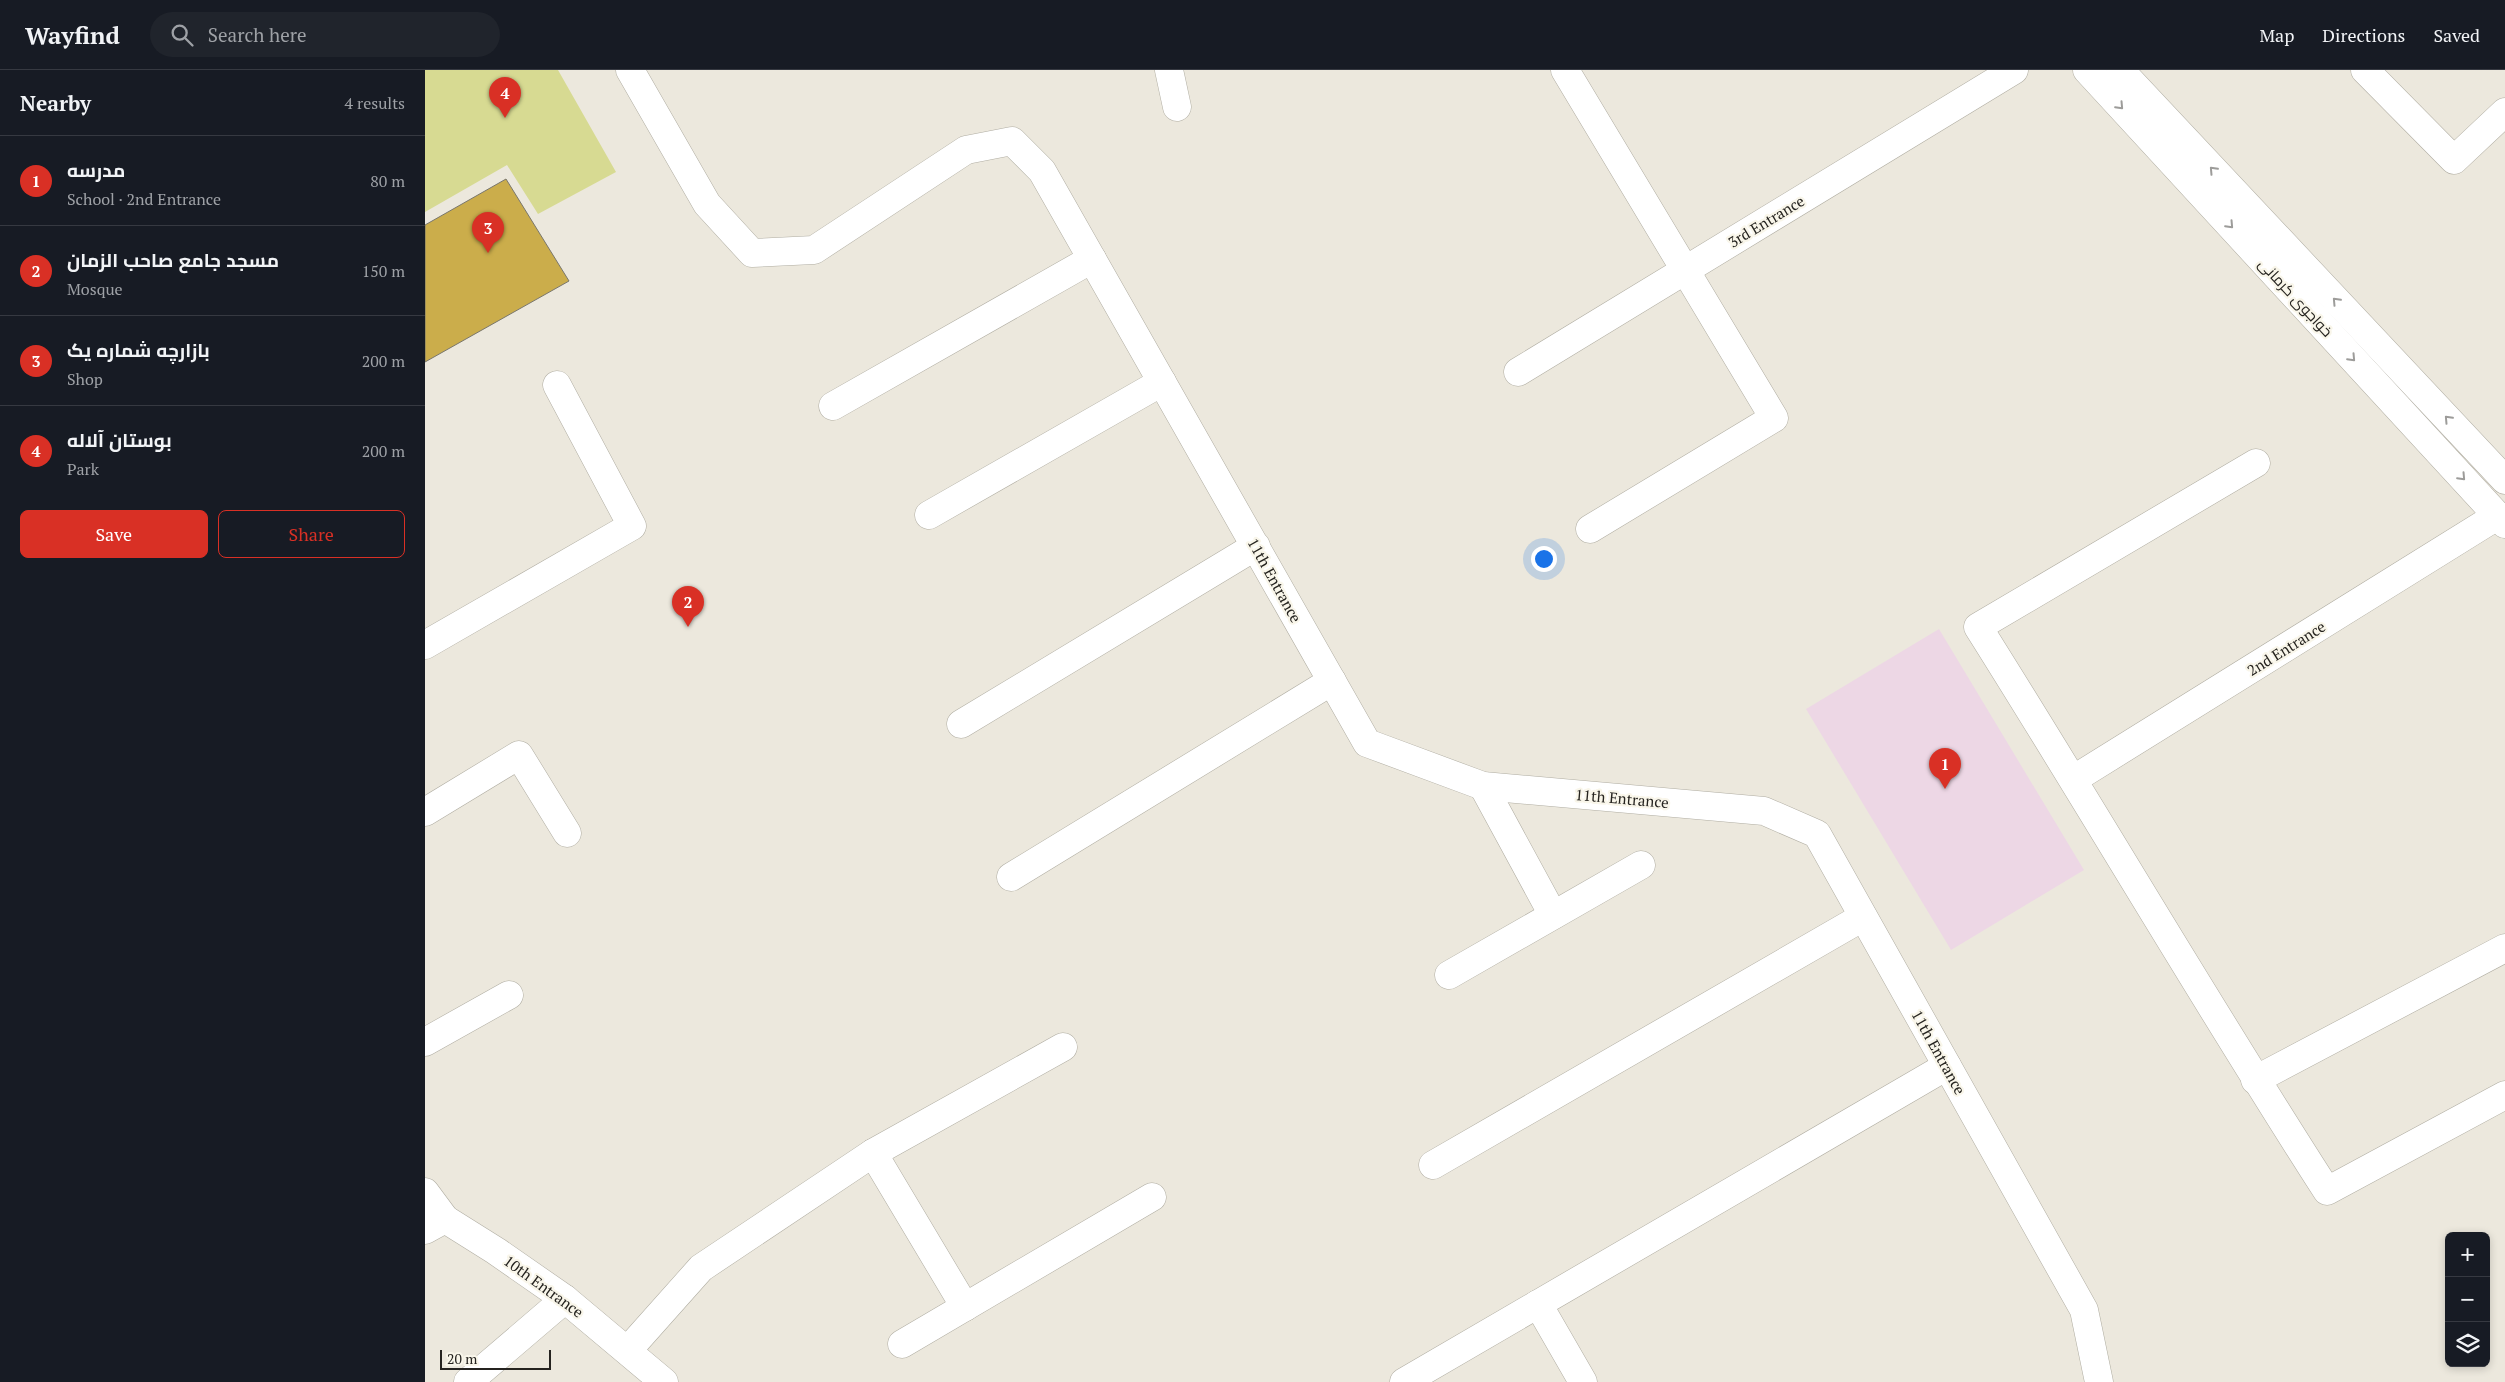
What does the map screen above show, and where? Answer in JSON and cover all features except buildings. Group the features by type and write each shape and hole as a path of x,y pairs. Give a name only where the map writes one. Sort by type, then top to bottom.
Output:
{"street":[{"name":"11th Entrance","path":"630,70 707,204 752,253 814,250 966,150 1012,140 1043,171 1367,743 1483,786 1764,811 1817,834 2084,1310 2099,1382"},
{"path":"1169,70 1177,107"},
{"path":"1565,70 1774,418 1590,529"},
{"name":"3rd Entrance","path":"1517,372 2014,70"},
{"name":"خواجوی کرمانی","path":"2087,70 2501,520"},
{"name":"خواجوی کرمانی","path":"2120,70 2505,480"},
{"path":"2365,70 2454,160 2505,112"},
{"path":"833,406 1092,259"},
{"path":"929,515 1162,382"},
{"path":"425,645 633,526 557,385"},
{"path":"2256,464 1978,627 2074,779 2255,1080 2327,1191 2505,1095"},
{"name":"2nd Entrance","path":"2074,779 2501,520"},
{"path":"961,724 1255,546"},
{"path":"1011,877 1332,681"},
{"path":"425,812 519,755 567,833"},
{"path":"1483,786 1553,915"},
{"path":"1449,974 1641,865"},
{"path":"1433,1165 1863,917"},
{"path":"2255,1080 2505,948"},
{"path":"425,1042 509,995"},
{"path":"627,1350 701,1268 873,1153 1063,1048"},
{"path":"1404,1382 1947,1066"},
{"path":"873,1153 965,1307"},
{"name":"10th Entrance","path":"425,1192 435,1225 496,1251 565,1299 664,1382"},
{"path":"902,1344 1152,1197"},
{"path":"467,1382 565,1299"},
{"path":"1538,1304 1583,1382"}],"shaded area":[{"path":"1939,629 2084,870 1951,950 1806,709"}],"green space":[{"path":"425,70 558,70 616,172 538,214 507,165 425,212"}],"place":[{"name":"بوستان آلاله","path":"505,118"},
{"name":"بازارچه شماره یک","path":"488,253"},
{"name":"مسجد جامع صاحب الزمان","path":"688,627"},
{"name":"مدرسه","path":"1945,789"}]}
